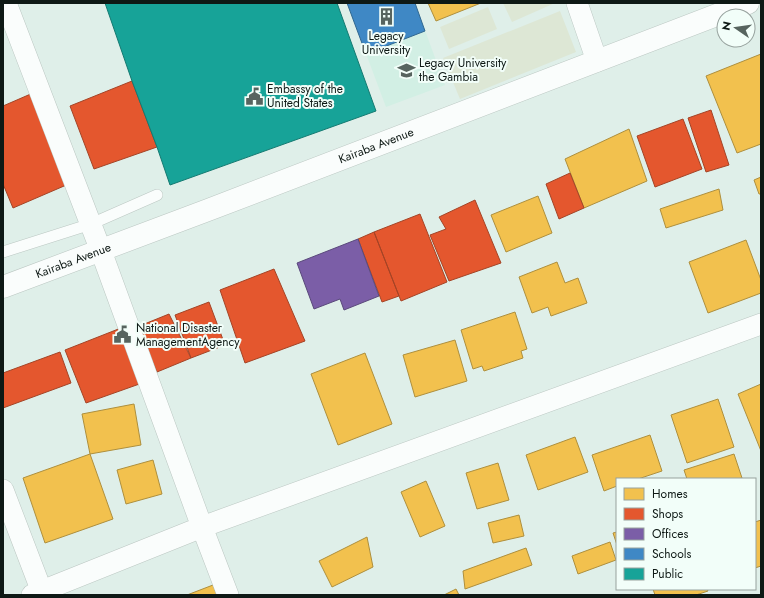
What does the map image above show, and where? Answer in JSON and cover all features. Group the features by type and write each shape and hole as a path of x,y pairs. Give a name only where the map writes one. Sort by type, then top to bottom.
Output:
{"street":[{"path":"6,3 91,224 228,595"},
{"path":"577,3 597,61"},
{"name":"Kairaba Avenue","path":"3,287 101,251 748,3"},
{"path":"3,490 37,593 202,527 761,324"}],"lane":[{"path":"3,252 91,224 157,196"}],"shaded area":[{"name":"Legacy University the Gambia","path":"347,3 415,3 445,85 386,107"},
{"path":"503,3 555,3 512,22"},
{"path":"488,7 497,29 449,49 440,27"},
{"path":"560,11 576,52 460,99 443,58"}],"building: Homes":[{"path":"428,3 481,3 436,21"},
{"path":"761,54 761,144 737,153 706,76"},
{"path":"629,129 647,181 584,208 565,159"},
{"path":"761,177 761,194 759,194 754,180"},
{"path":"719,189 723,210 666,228 660,209"},
{"path":"538,196 552,233 506,252 491,215"},
{"path":"746,240 761,280 761,293 708,313 689,262"},
{"path":"557,262 565,283 578,278 587,303 551,316 548,307 532,313 519,277"},
{"path":"515,312 527,349 521,351 523,358 484,371 482,366 473,369 461,330"},
{"path":"455,340 467,381 415,397 403,355"},
{"path":"365,353 392,424 338,445 311,374"},
{"path":"761,384 761,451 738,394"},
{"path":"718,399 734,447 687,463 671,415"},
{"path":"134,404 141,445 90,454 82,414"},
{"path":"650,435 662,471 641,478 616,478 616,486 604,491 592,455"},
{"path":"575,437 588,472 538,490 526,455"},
{"path":"90,454 113,519 45,543 23,478"},
{"path":"734,454 742,478 687,478 684,470"},
{"path":"153,460 162,494 126,504 117,470"},
{"path":"498,463 509,500 477,509 466,473"},
{"path":"426,481 445,526 420,537 401,492"},
{"path":"519,515 524,536 493,543 488,523"},
{"path":"761,520 761,566 756,568 756,522"},
{"path":"616,532 616,542 613,533"},
{"path":"367,537 373,567 332,587 319,561"},
{"path":"610,542 616,560 578,574 572,556"},
{"path":"526,548 532,565 465,589 463,571"},
{"path":"213,585 217,595 187,595"},
{"path":"456,589 459,595 444,595"},
{"path":"653,590 708,591 696,595 655,595"}],"building: Shops":[{"path":"132,81 157,147 94,169 70,106"},
{"path":"33,93 71,183 13,208 3,184 3,106"},
{"path":"711,110 729,165 706,172 688,118"},
{"path":"683,119 702,169 655,187 637,136"},
{"path":"570,173 584,208 559,219 546,184"},
{"path":"475,200 501,263 449,281 430,235 446,229 439,217"},
{"path":"420,214 447,282 401,301 374,232"},
{"path":"374,232 399,296 382,302 358,239"},
{"path":"274,269 305,341 245,363 220,290"},
{"path":"209,302 225,345 191,358 175,315"},
{"path":"169,314 191,358 157,372 137,327"},
{"path":"126,326 145,382 86,403 65,350"},
{"path":"60,352 71,383 3,408 3,373"}],"building: Offices":[{"path":"358,239 379,296 344,310 340,299 314,309 297,263"}],"building: Schools":[{"name":"Legacy University","path":"347,3 415,3 425,31 366,54"}],"building: Public":[{"name":"Embassy of the United States","path":"105,3 337,3 376,111 170,185"}],"place":[{"name":"Legacy University","path":"386,17"},
{"name":"Legacy University the Gambia","path":"406,70"},
{"name":"Embassy of the United States","path":"254,96"},
{"name":"National Disaster ManagementAgency","path":"123,335"}]}
